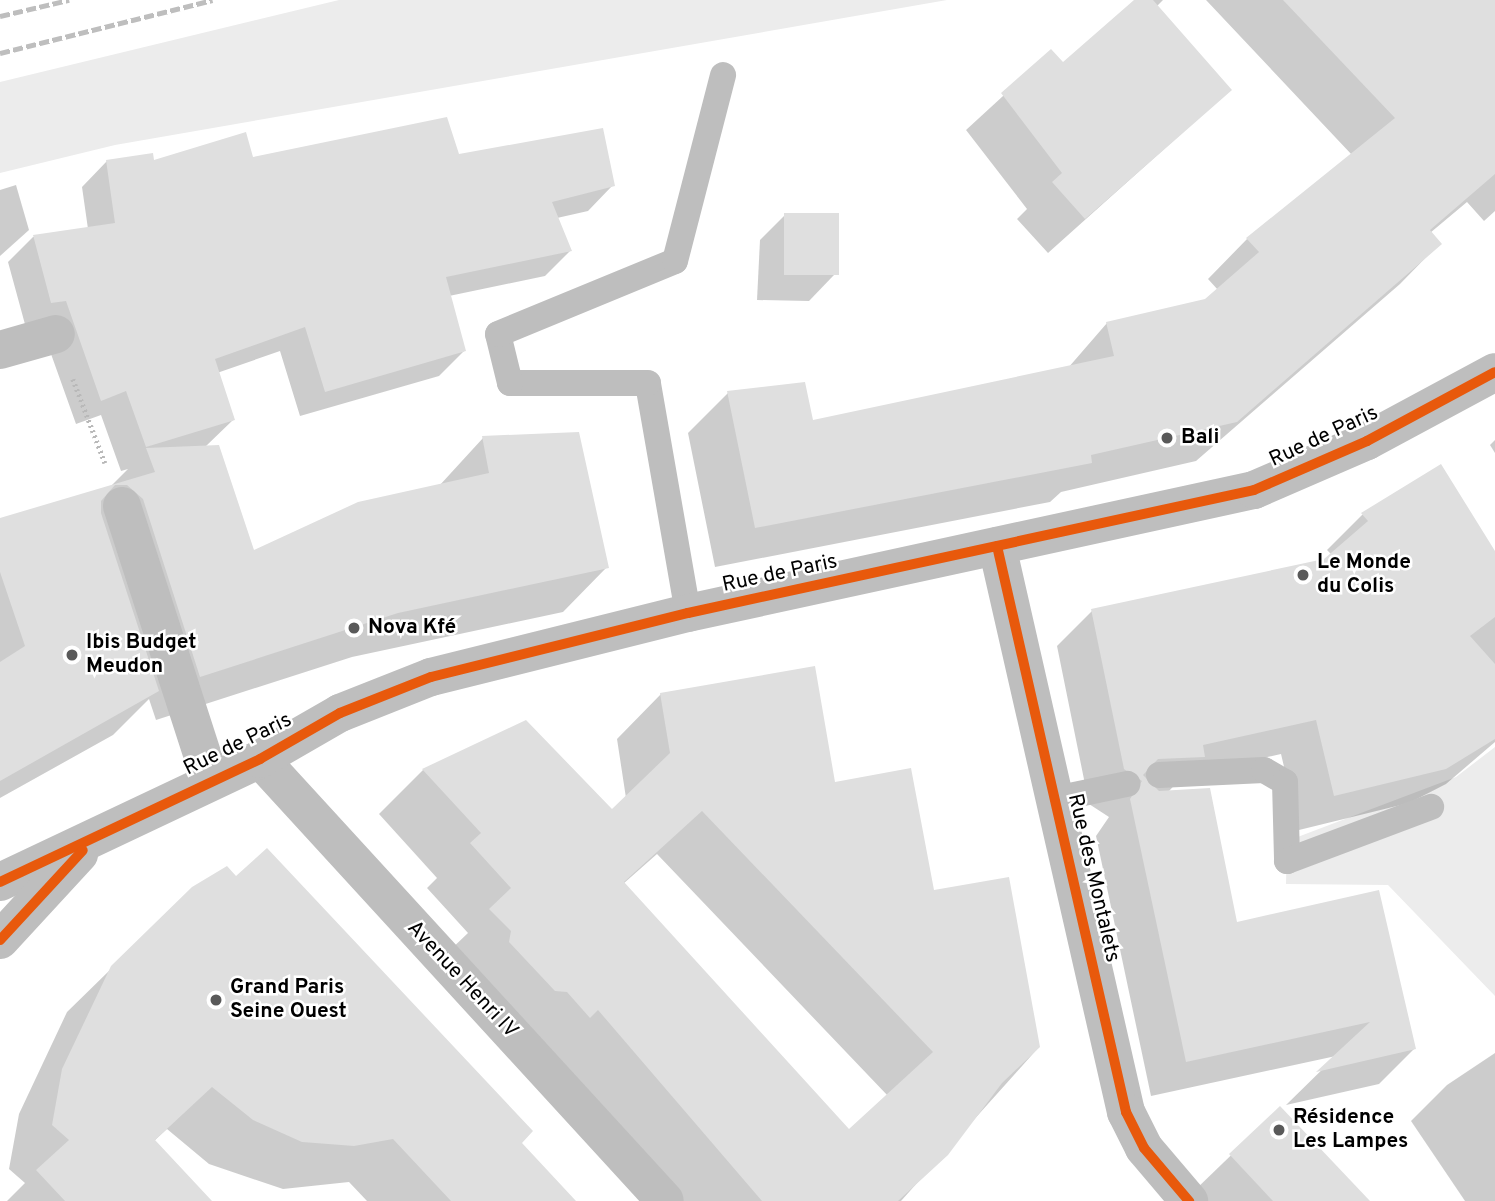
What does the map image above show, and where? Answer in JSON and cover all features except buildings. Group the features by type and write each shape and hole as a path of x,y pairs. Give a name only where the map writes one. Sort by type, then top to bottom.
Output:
{"street":[{"path":"0,350 55,334"},
{"name":"Rue de Paris","path":"0,882 88,845 210,778 260,759 340,713 431,677 688,613 1254,491 1367,441 1494,371"},
{"name":"Rue de Paris","path":"122,506 210,778"},
{"name":"Rue des Montalets","path":"997,546 1126,1112 1144,1148 1189,1201"},
{"name":"Avenue Henri IV","path":"260,759 665,1201"},
{"name":"Rue de Paris","path":"0,940 88,845"}],"lane":[{"path":"688,613 648,383 510,383 498,334 675,261 723,75"},
{"path":"1159,775 1264,770 1285,782 1287,861 1431,807"},
{"path":"1055,799 1127,784"}],"path":[{"path":"55,334 122,506"}],"shaded area":[{"path":"339,0 947,0 115,145 0,173 0,82"},
{"path":"1495,747 1495,996 1388,885 1286,884 1287,841 1456,777"}],"railway":[{"path":"0,16 69,0"},
{"path":"0,53 212,0"}],"cycle path":[{"path":"0,882 260,759 340,713 431,677 688,613 1254,490 1367,441 1495,372"},
{"path":"997,546 1126,1112 1144,1148 1189,1201"},
{"path":"0,940 83,850"}],"place":[{"name":"Bali","path":"1167,438"},
{"name":"Le Monde du Colis","path":"1303,575"},
{"name":"Nova Kfé","path":"354,628"},
{"name":"Ibis Budget Meudon","path":"72,655"},
{"name":"Grand Paris Seine Ouest","path":"216,1000"},
{"name":"Résidence Les Lampes","path":"1279,1130"}]}
